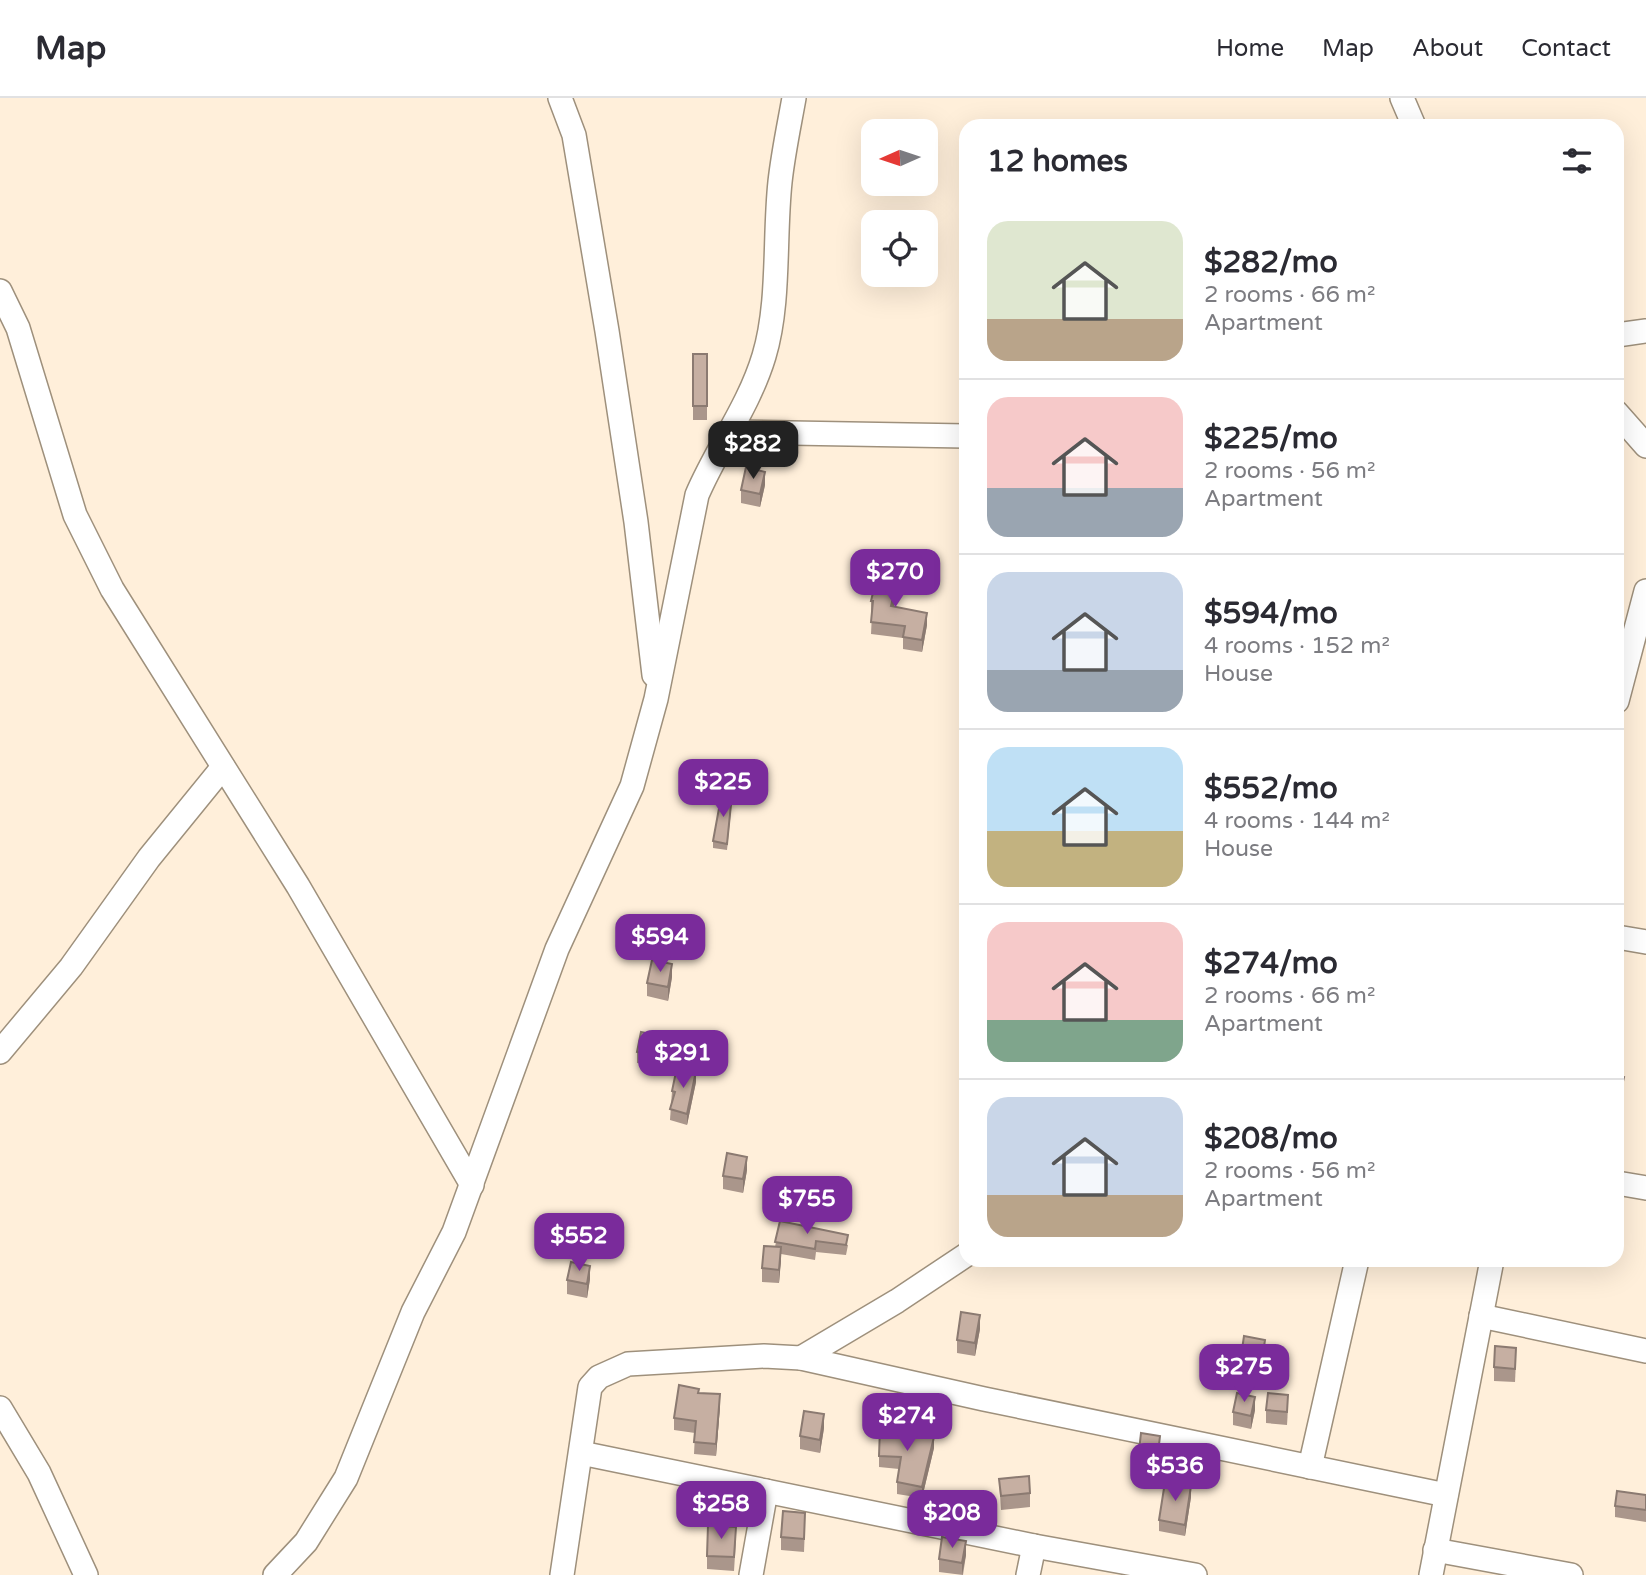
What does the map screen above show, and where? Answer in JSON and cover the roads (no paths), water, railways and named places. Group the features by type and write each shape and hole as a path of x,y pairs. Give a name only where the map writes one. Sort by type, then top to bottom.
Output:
{"street":[{"path":"560,98 574,135 607,331 636,522 656,699"},
{"path":"275,1575 306,1542 346,1478 413,1312 454,1232 557,949 632,786 656,699 696,495 710,464 749,395 764,355 772,306 780,181 794,98"},
{"path":"1402,98 1411,119"},
{"path":"0,291 18,328 75,515 112,589 298,886 472,1185"},
{"path":"1624,334 1646,331"},
{"path":"1624,421 1646,446"},
{"path":"728,432 959,436"},
{"path":"1624,675 1646,592"},
{"path":"0,1052 71,967 149,859 223,767"},
{"path":"1624,938 1646,942"},
{"path":"1624,1184 1646,1188"},
{"path":"801,1358 874,1315 959,1260"},
{"path":"1310,1467 1355,1267"},
{"path":"1430,1575 1491,1267"},
{"path":"1481,1316 1646,1351"},
{"path":"562,1575 590,1387 599,1377 628,1364 764,1356 801,1358 998,1402 1446,1495"},
{"path":"0,1408 38,1473 86,1575"},
{"path":"581,1453 1157,1572 1195,1575"},
{"path":"751,1575 766,1491"},
{"path":"1028,1575 1034,1546"},
{"path":"1436,1550 1571,1575"}]}
